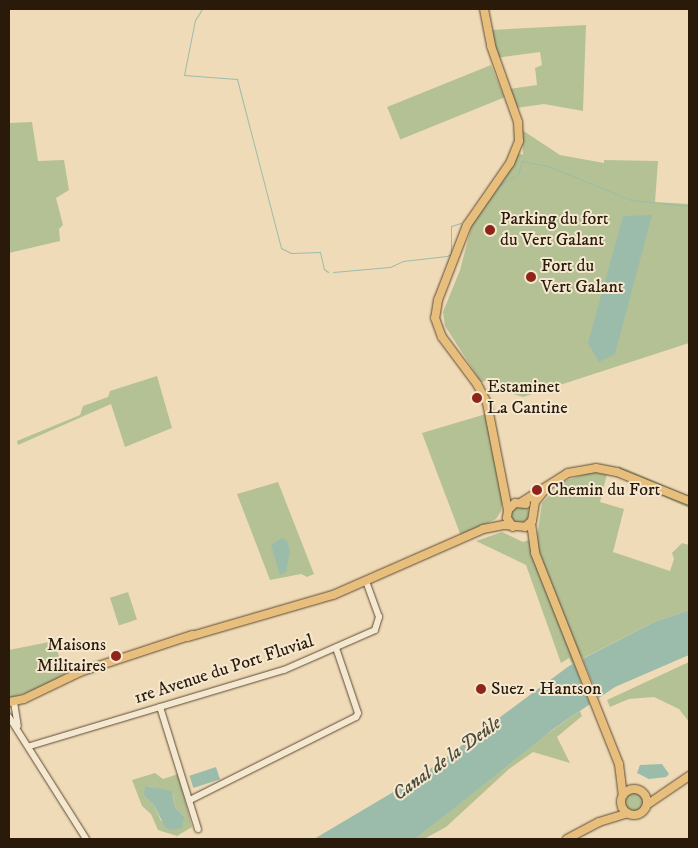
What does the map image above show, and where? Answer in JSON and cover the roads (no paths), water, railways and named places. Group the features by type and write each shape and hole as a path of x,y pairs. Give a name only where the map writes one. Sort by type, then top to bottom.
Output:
{"main road":[{"path":"484,9 491,46 517,118 519,138 514,157 470,217 438,300 435,318 442,336 486,400 507,511 507,520 516,528 535,553 619,764 648,804"},
{"path":"472,534 572,471 599,468 689,501"},
{"path":"501,482 533,513"},
{"path":"535,553 531,522 535,502 547,487"},
{"path":"11,702 69,676 214,627 245,622 324,598 493,526 516,528 531,522"},
{"path":"324,598 394,565 418,558"},
{"path":"619,764 622,798 628,813"},
{"path":"571,837 599,822 628,813 640,814 648,804 673,785 688,777"},
{"path":"599,822 622,798 639,790 673,785"}],"street":[{"name":"1re Avenue du Port Fluvial","path":"30,746 284,670 336,648 378,626 379,617 366,581"},
{"path":"190,800 356,717 358,713 336,648"},
{"path":"11,702 18,728"},
{"path":"160,707 198,829"},
{"path":"9,717 30,746 86,839"}],"water":[{"path":"652,215 615,354 599,362 588,343 623,216"},
{"path":"282,538 287,541 290,551 286,572 280,575 271,545"},
{"name":"Canal de la Deûle","path":"689,610 689,655 615,687 552,730 415,839 314,839 422,775 569,666 654,622"},
{"path":"662,764 669,774 666,777 649,779 637,773 640,765"},
{"path":"216,767 220,779 193,788 189,776"},
{"path":"146,786 172,791 175,807 184,816 182,828 170,830 165,827 154,805 143,795"}],"waterway":[{"path":"202,9 195,20 184,75 237,79 281,248 291,253 320,252 324,269 328,272"},
{"path":"500,185 518,174 522,161 548,166 631,200 689,206"},
{"path":"477,218 482,210"},
{"path":"333,272 390,267 403,261 447,256 451,254 451,226 461,223"}],"place":[{"name":"Parking du fort du Vert Galant","path":"490,230"},
{"name":"Fort du Vert Galant","path":"531,277"},
{"name":"Estaminet La Cantine","path":"477,398"},
{"name":"Chemin du Fort","path":"537,490"},
{"name":"Maisons Militaires","path":"116,656"},
{"name":"Suez - Hantson","path":"481,689"}]}
